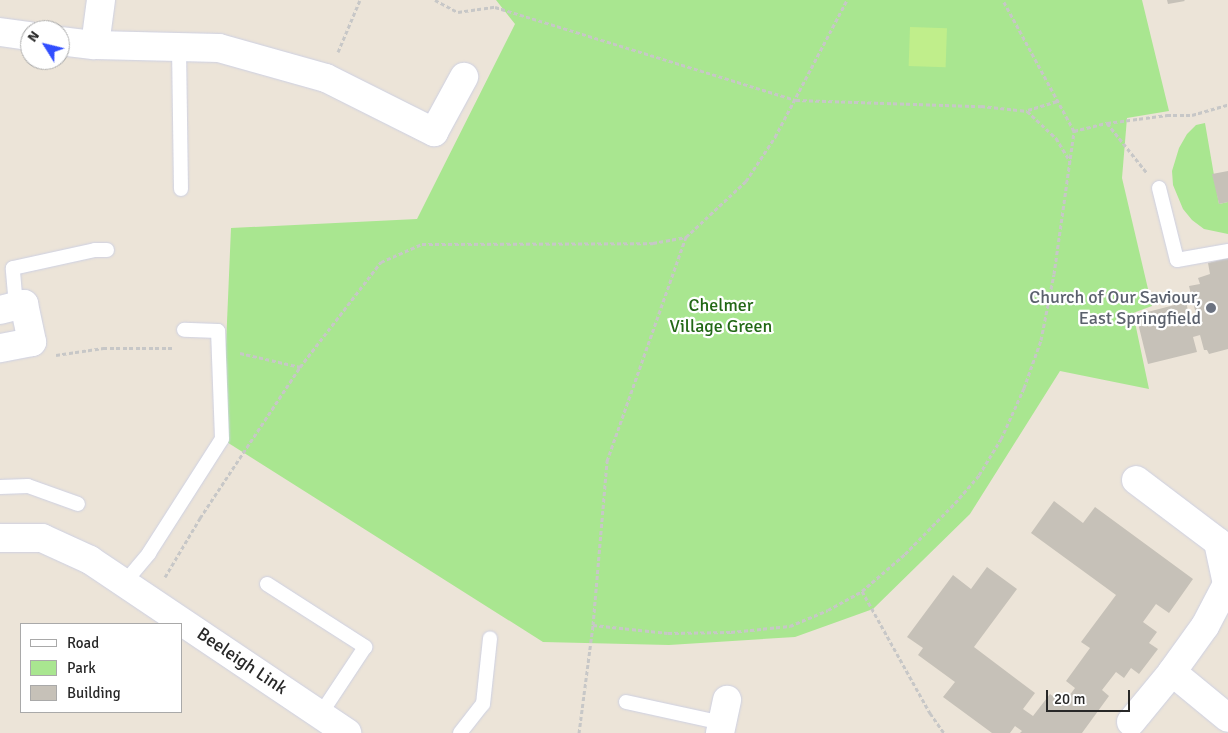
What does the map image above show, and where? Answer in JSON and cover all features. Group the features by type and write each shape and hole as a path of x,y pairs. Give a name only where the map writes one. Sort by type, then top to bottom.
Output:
{"street":[{"path":"95,45 101,0"},
{"path":"0,32 20,35"},
{"path":"70,42 95,45 219,48 326,78 434,132 464,76"},
{"path":"0,348 32,342 24,304 8,308"},
{"path":"1131,722 1172,672 1205,626 1227,584 1218,542 1136,480"},
{"name":"Beeleigh Link","path":"0,538 42,538 90,560 347,733"},
{"path":"1172,672 1228,718"}],"lane":[{"path":"179,47 181,189"},
{"path":"1159,188 1177,260 1228,251"},
{"path":"8,308 13,268 95,250 107,250"},
{"path":"125,582 148,553 222,439 218,331 184,330"},
{"path":"0,487 28,486 78,504"},
{"path":"267,584 365,647 320,715"},
{"path":"460,733 482,704 490,638"},
{"path":"626,702 723,719"}],"path":[{"path":"326,78 360,0"},
{"path":"435,0 458,12 495,7 796,100 981,106 1027,110 1057,101"},
{"path":"579,733 593,625 607,461 686,237 746,182 796,100 847,0"},
{"path":"593,625 668,633 731,632 790,626 828,610 862,591 905,554 955,503 979,475 1000,439 1024,388 1041,340 1054,274 1074,131 1003,0"},
{"path":"1074,131 1107,123 1167,115 1192,115 1228,106"},
{"path":"1027,110 1056,138 1070,162"},
{"path":"1107,123 1159,188"},
{"path":"151,600 200,518 300,367 381,262 422,244 654,243 686,237"},
{"path":"32,342 57,355 103,348 218,350 300,367"},
{"path":"862,591 930,712 944,733"}],"green space":[{"name":"Chelmer Village Green","path":"496,0 1142,0 1169,111 1127,118 1122,178 1152,306 1133,313 1149,389 1060,371 970,514 873,609 795,637 669,645 543,642 222,439 231,228 417,219 515,24"},
{"path":"910,27 947,28 946,67 909,66"},
{"path":"1205,123 1219,204 1228,202 1228,234 1204,229 1192,220 1183,209 1173,185 1172,171 1179,148 1187,134 1196,125"}],"building":[{"path":"1167,0 1184,0 1185,1 1168,4"},
{"path":"1228,171 1228,202 1219,204 1212,174"},
{"name":"Church of Our Saviour, East Springfield","path":"1228,258 1228,349 1209,354 1207,350 1204,350 1200,335 1193,337 1197,352 1148,364 1136,315 1186,302 1190,319 1197,318 1189,286 1200,284 1198,278 1210,274 1208,263"},
{"path":"1054,501 1083,523 1095,507 1193,579 1169,613 1156,604 1143,622 1157,632 1149,643 1158,649 1139,674 1131,668 1124,678 1116,672 1102,690 1109,696 1082,733 1020,733 1022,731 1015,726 1010,733 992,733 943,697 955,682 918,655 923,648 907,637 953,575 971,589 987,567 1017,589 974,647 1035,693 1023,709 1033,716 1050,694 1063,704 1075,688 1066,681 1090,648 1081,642 1116,595 1031,533"}],"place":[{"name":"Church of Our Saviour, East Springfield","path":"1211,308"}]}
